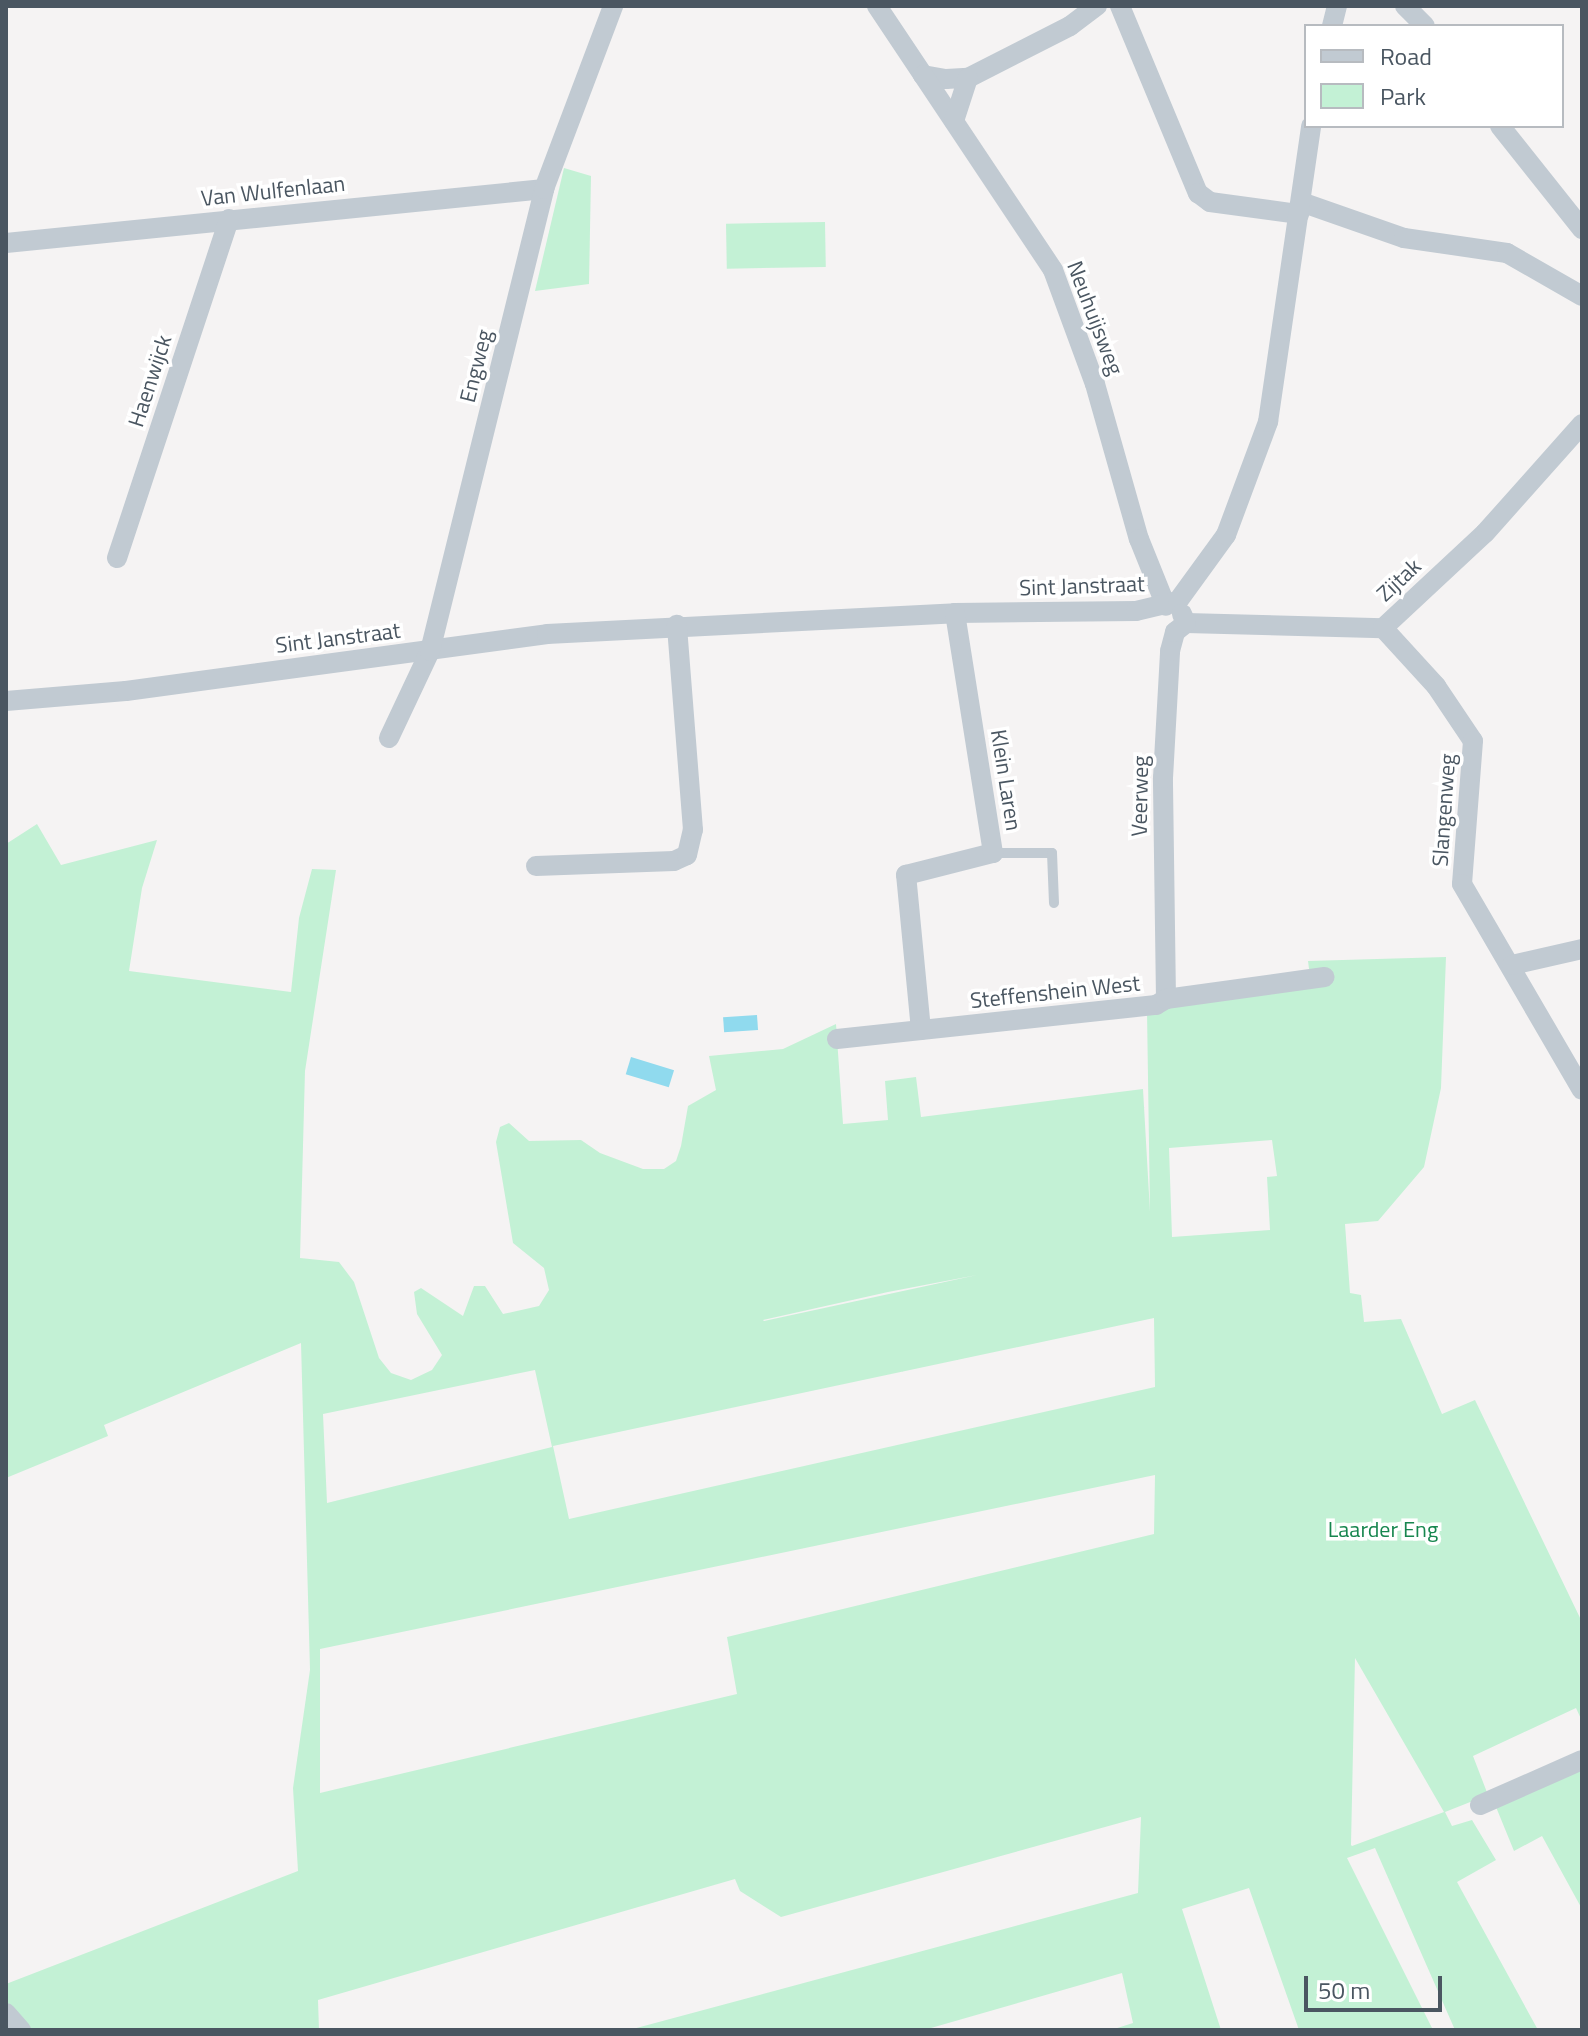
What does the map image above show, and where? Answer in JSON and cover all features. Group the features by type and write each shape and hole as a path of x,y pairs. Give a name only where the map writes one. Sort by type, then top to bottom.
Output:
{"street":[{"name":"Engweg","path":"389,738 430,651 544,189 613,6"},
{"name":"Neuhuijsweg","path":"877,6 1053,270 1095,384 1139,539 1172,604"},
{"path":"923,75 968,78 1070,26 1097,6"},
{"path":"1120,6 1198,193 1210,202 1300,208 1404,238 1507,253 1582,296"},
{"path":"1405,6 1423,24"},
{"path":"954,121 968,78"},
{"path":"1186,623 1172,604 1226,535 1268,422 1311,128"},
{"path":"1502,128 1582,229"},
{"name":"Van Wulfenlaan","path":"6,243 544,189"},
{"name":"Haenwijck","path":"117,558 229,219"},
{"name":"Zijtak","path":"1186,623 1383,628 1485,533 1582,424"},
{"name":"Sint Janstraat","path":"6,701 430,651 547,634 955,613 1136,611 1172,604"},
{"name":"Klein Laren","path":"921,1030 906,875 993,853 955,613"},
{"name":"Veerweg","path":"1160,1008 1163,778 1170,651 1175,632 1186,623"},
{"path":"536,866 674,861 687,855 693,845 677,625"},
{"name":"Slangenweg","path":"1383,628 1436,686 1473,741 1460,894 1512,965 1582,1090"},
{"path":"1512,965 1582,949"},
{"name":"Steffenshein West","path":"837,1039 1160,1008 1324,977"},
{"path":"1480,1805 1582,1760"},
{"path":"6,2013 21,2030"}],"lane":[{"path":"993,853 1052,853 1054,903"}],"green space":[{"path":"564,168 591,176 589,284 535,291"},
{"path":"825,222 826,267 727,269 726,224"},
{"name":"Laarder Eng","path":"37,824 61,865 157,840 142,888 129,971 291,992 299,918 312,869 336,870 305,1071 300,1258 339,1262 354,1282 379,1358 391,1373 411,1380 432,1370 442,1355 417,1314 414,1292 421,1288 463,1316 474,1286 485,1286 503,1314 539,1306 549,1290 544,1268 513,1243 496,1142 500,1127 509,1123 529,1141 581,1140 600,1153 643,1169 664,1169 676,1161 688,1106 716,1090 709,1056 783,1049 836,1024 843,1124 888,1120 885,1081 916,1077 921,1117 1143,1089 1150,1212 1147,1011 1311,984 1308,961 1446,957 1441,1088 1424,1167 1378,1221 1345,1224 1350,1293 1361,1295 1364,1322 1401,1319 1442,1414 1475,1400 1582,1622 1582,1721 1576,1708 1473,1756 1488,1795 1445,1812 1452,1826 1472,1820 1496,1860 1457,1882 1538,2030 1455,2030 1375,1848 1347,1858 1433,2030 1299,2030 1249,1888 1182,1909 1221,2030 1111,2030 1133,2023 1122,1973 924,2030 629,2030 1138,1893 1141,1817 781,1917 740,1891 735,1879 318,2000 319,2030 32,2030 6,2002 6,1984 298,1871 293,1788 310,1670 301,1343 104,1425 108,1436 6,1478 6,844","holes":["1272,1140 1277,1176 1267,1177 1270,1230 1172,1237 1169,1148","977,1275 764,1321 888,1292","1154,1318 1155,1387 569,1519 553,1446","535,1370 552,1447 327,1503 323,1414","1155,1475 1154,1534 727,1637 737,1694 320,1793 320,1649","1355,1658 1444,1812 1351,1845"]},
{"path":"1582,1768 1582,1909 1542,1836 1514,1851 1496,1807"}],"water":[{"path":"757,1015 758,1030 724,1032 723,1017"},
{"path":"631,1057 674,1070 669,1087 626,1074"}]}
